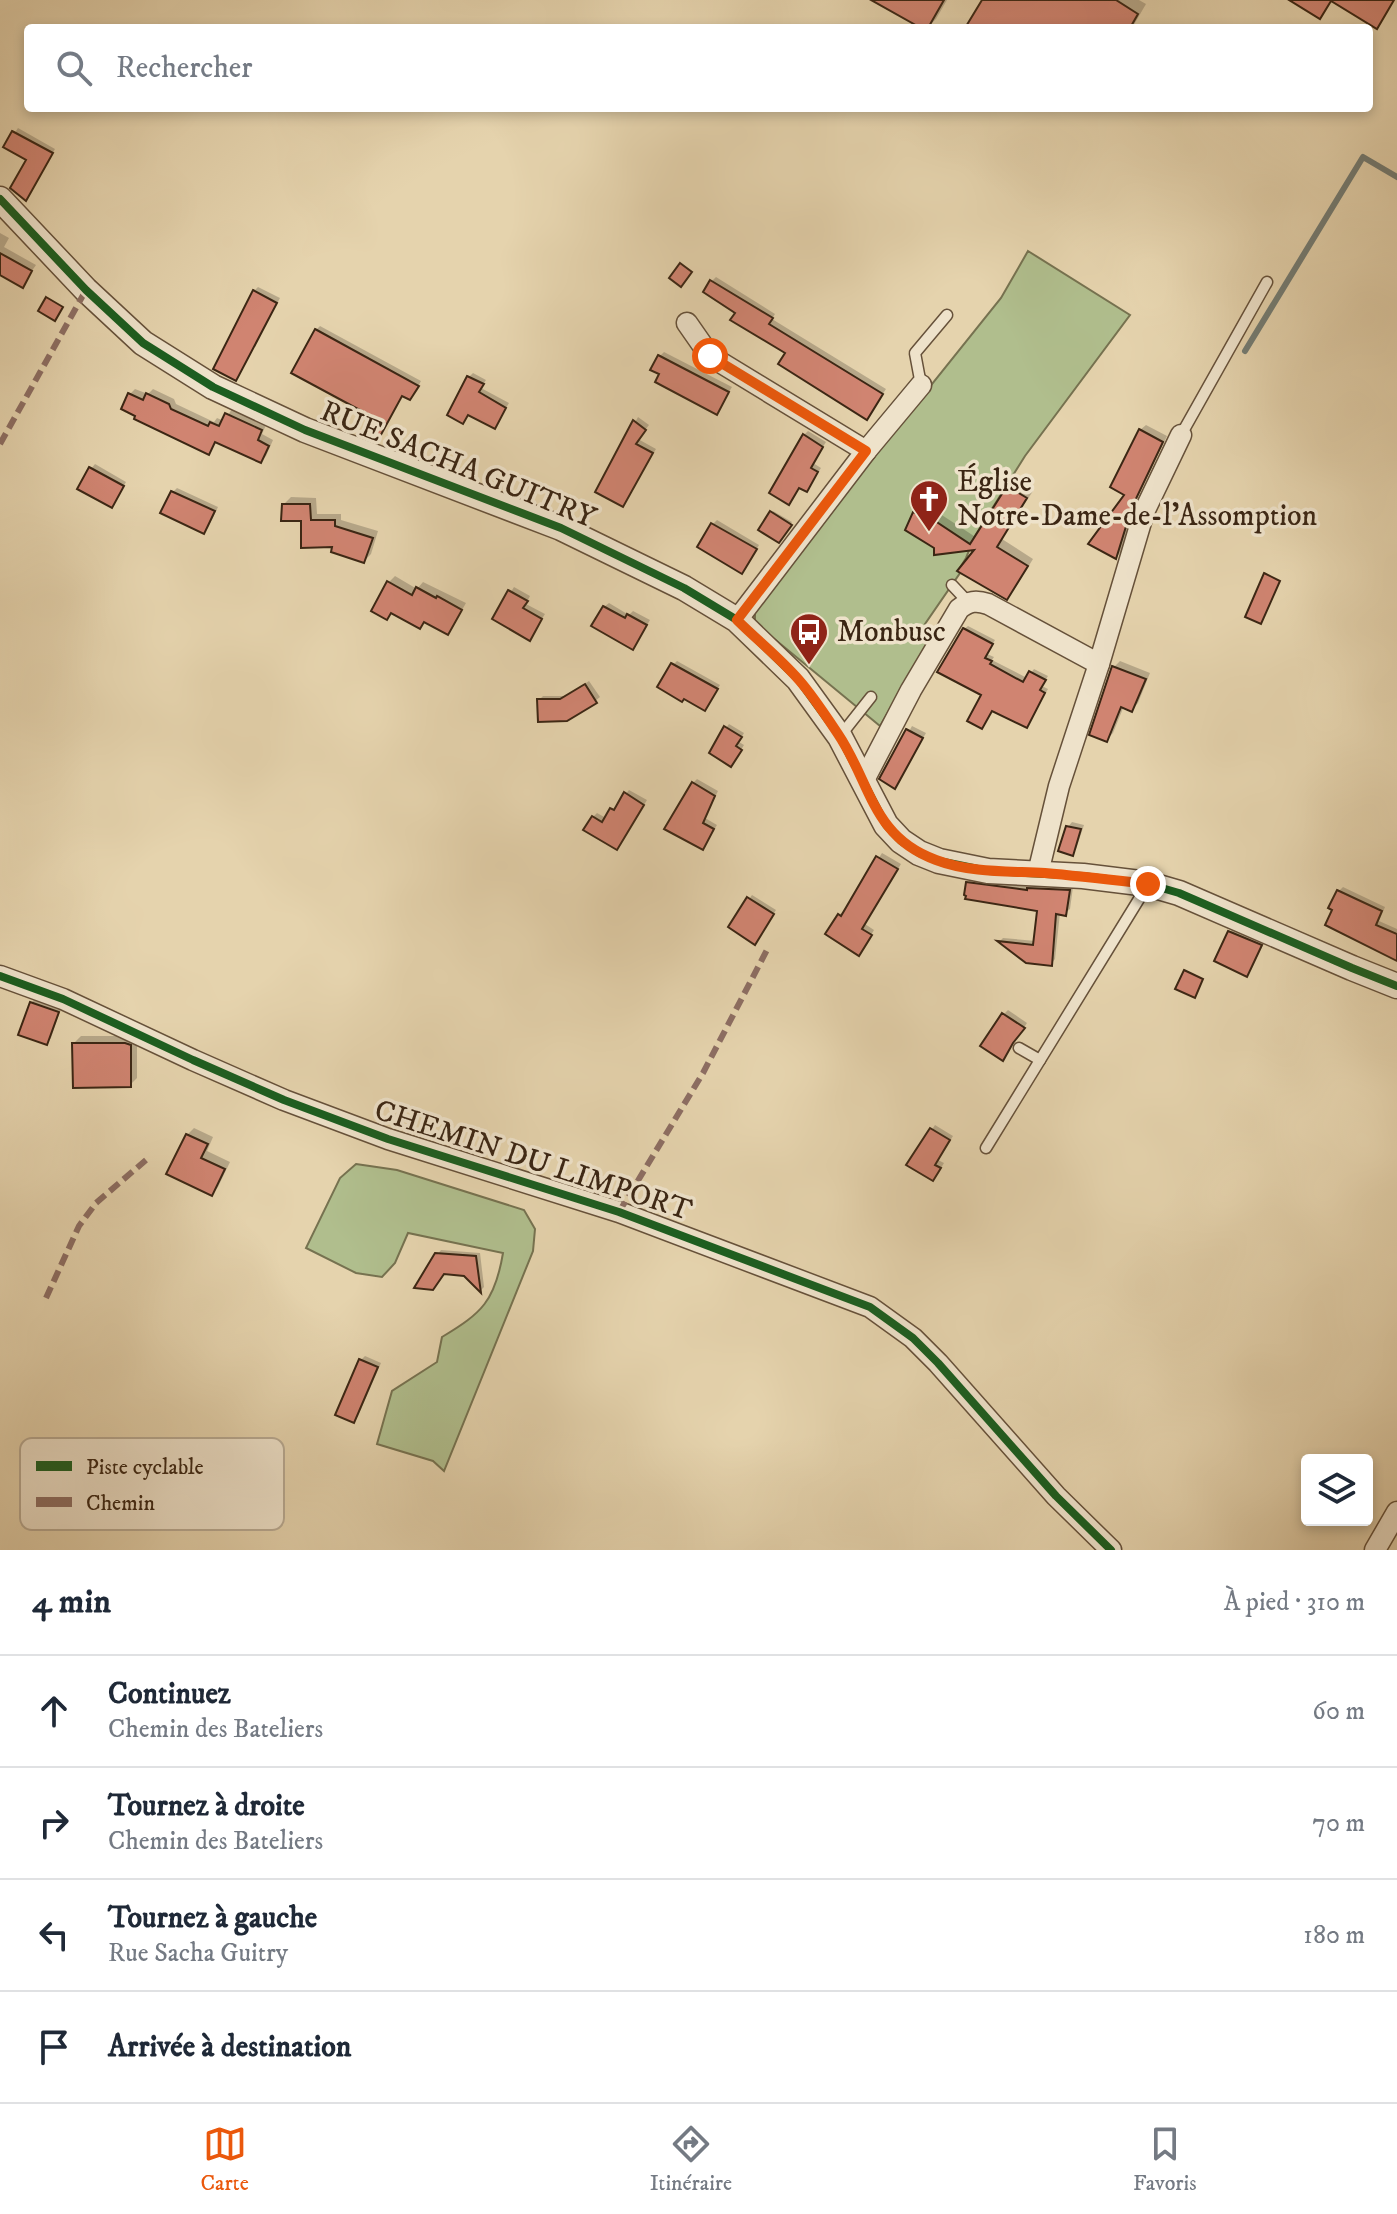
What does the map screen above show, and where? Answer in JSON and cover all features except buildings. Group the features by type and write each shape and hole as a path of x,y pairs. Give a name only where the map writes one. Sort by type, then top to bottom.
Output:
{"street":[{"name":"RUE SACHA GUITRY","path":"0,199 86,290 143,343 213,387 305,430 561,528 684,588 737,620 798,679 840,737 886,825 901,841 919,853 939,861 988,871 1083,876 1148,884 1215,907 1397,986"},
{"path":"687,323 710,356 866,451"},
{"path":"737,620 866,451 921,385"},
{"path":"1038,873 1059,786 1144,512 1181,435"},
{"path":"863,782 911,690 959,609 968,602 988,604 1099,664"},
{"name":"CHEMIN DU LIMPORT","path":"0,976 63,999 284,1100 373,1134 619,1212 870,1307 913,1338 938,1363 1056,1496 1111,1550"},
{"path":"1375,1550 1397,1512"}],"lane":[{"path":"1181,435 1267,282"},
{"path":"921,385 915,353 947,315"},
{"path":"952,585 968,602"},
{"path":"840,737 871,697"},
{"path":"986,1148 1148,884"},
{"path":"1019,1048 1040,1060"}],"green space":[{"path":"1028,251 1130,315 1025,456 975,536 958,571 960,573 925,624 936,631 880,726 755,623 755,605 1001,298"},
{"path":"356,1164 397,1170 524,1210 535,1229 533,1251 444,1471 433,1461 377,1444 392,1391 437,1362 442,1337 477,1313 496,1283 503,1253 408,1233 395,1263 382,1277 356,1273 306,1248 340,1178"}],"waterway":[{"path":"1245,351 1363,157 1397,177"}],"marked path":[{"path":"0,444 86,290"},
{"path":"619,1212 703,1073 769,946"},
{"path":"46,1298 79,1226 96,1203 146,1160"}],"cycle path":[{"path":"0,199 86,290 143,343 213,387 305,430 561,528 684,588 737,620 798,679 840,737 886,825 901,841 919,853 939,861 988,871 1083,876 1148,884 1179,893 1397,986"},
{"path":"0,976 63,999 284,1100 388,1139 619,1212 870,1307 913,1338 938,1363 1056,1496 1111,1550"}],"place":[{"name":"Église Notre-Dame-de-l'Assomption","path":"929,533"},
{"name":"Monbusc","path":"809,666"}],"route":[{"path":"710,356 866,451 737,620 806,689 840,737 886,825 901,841 939,861 988,871 1083,876 1148,884"}]}
